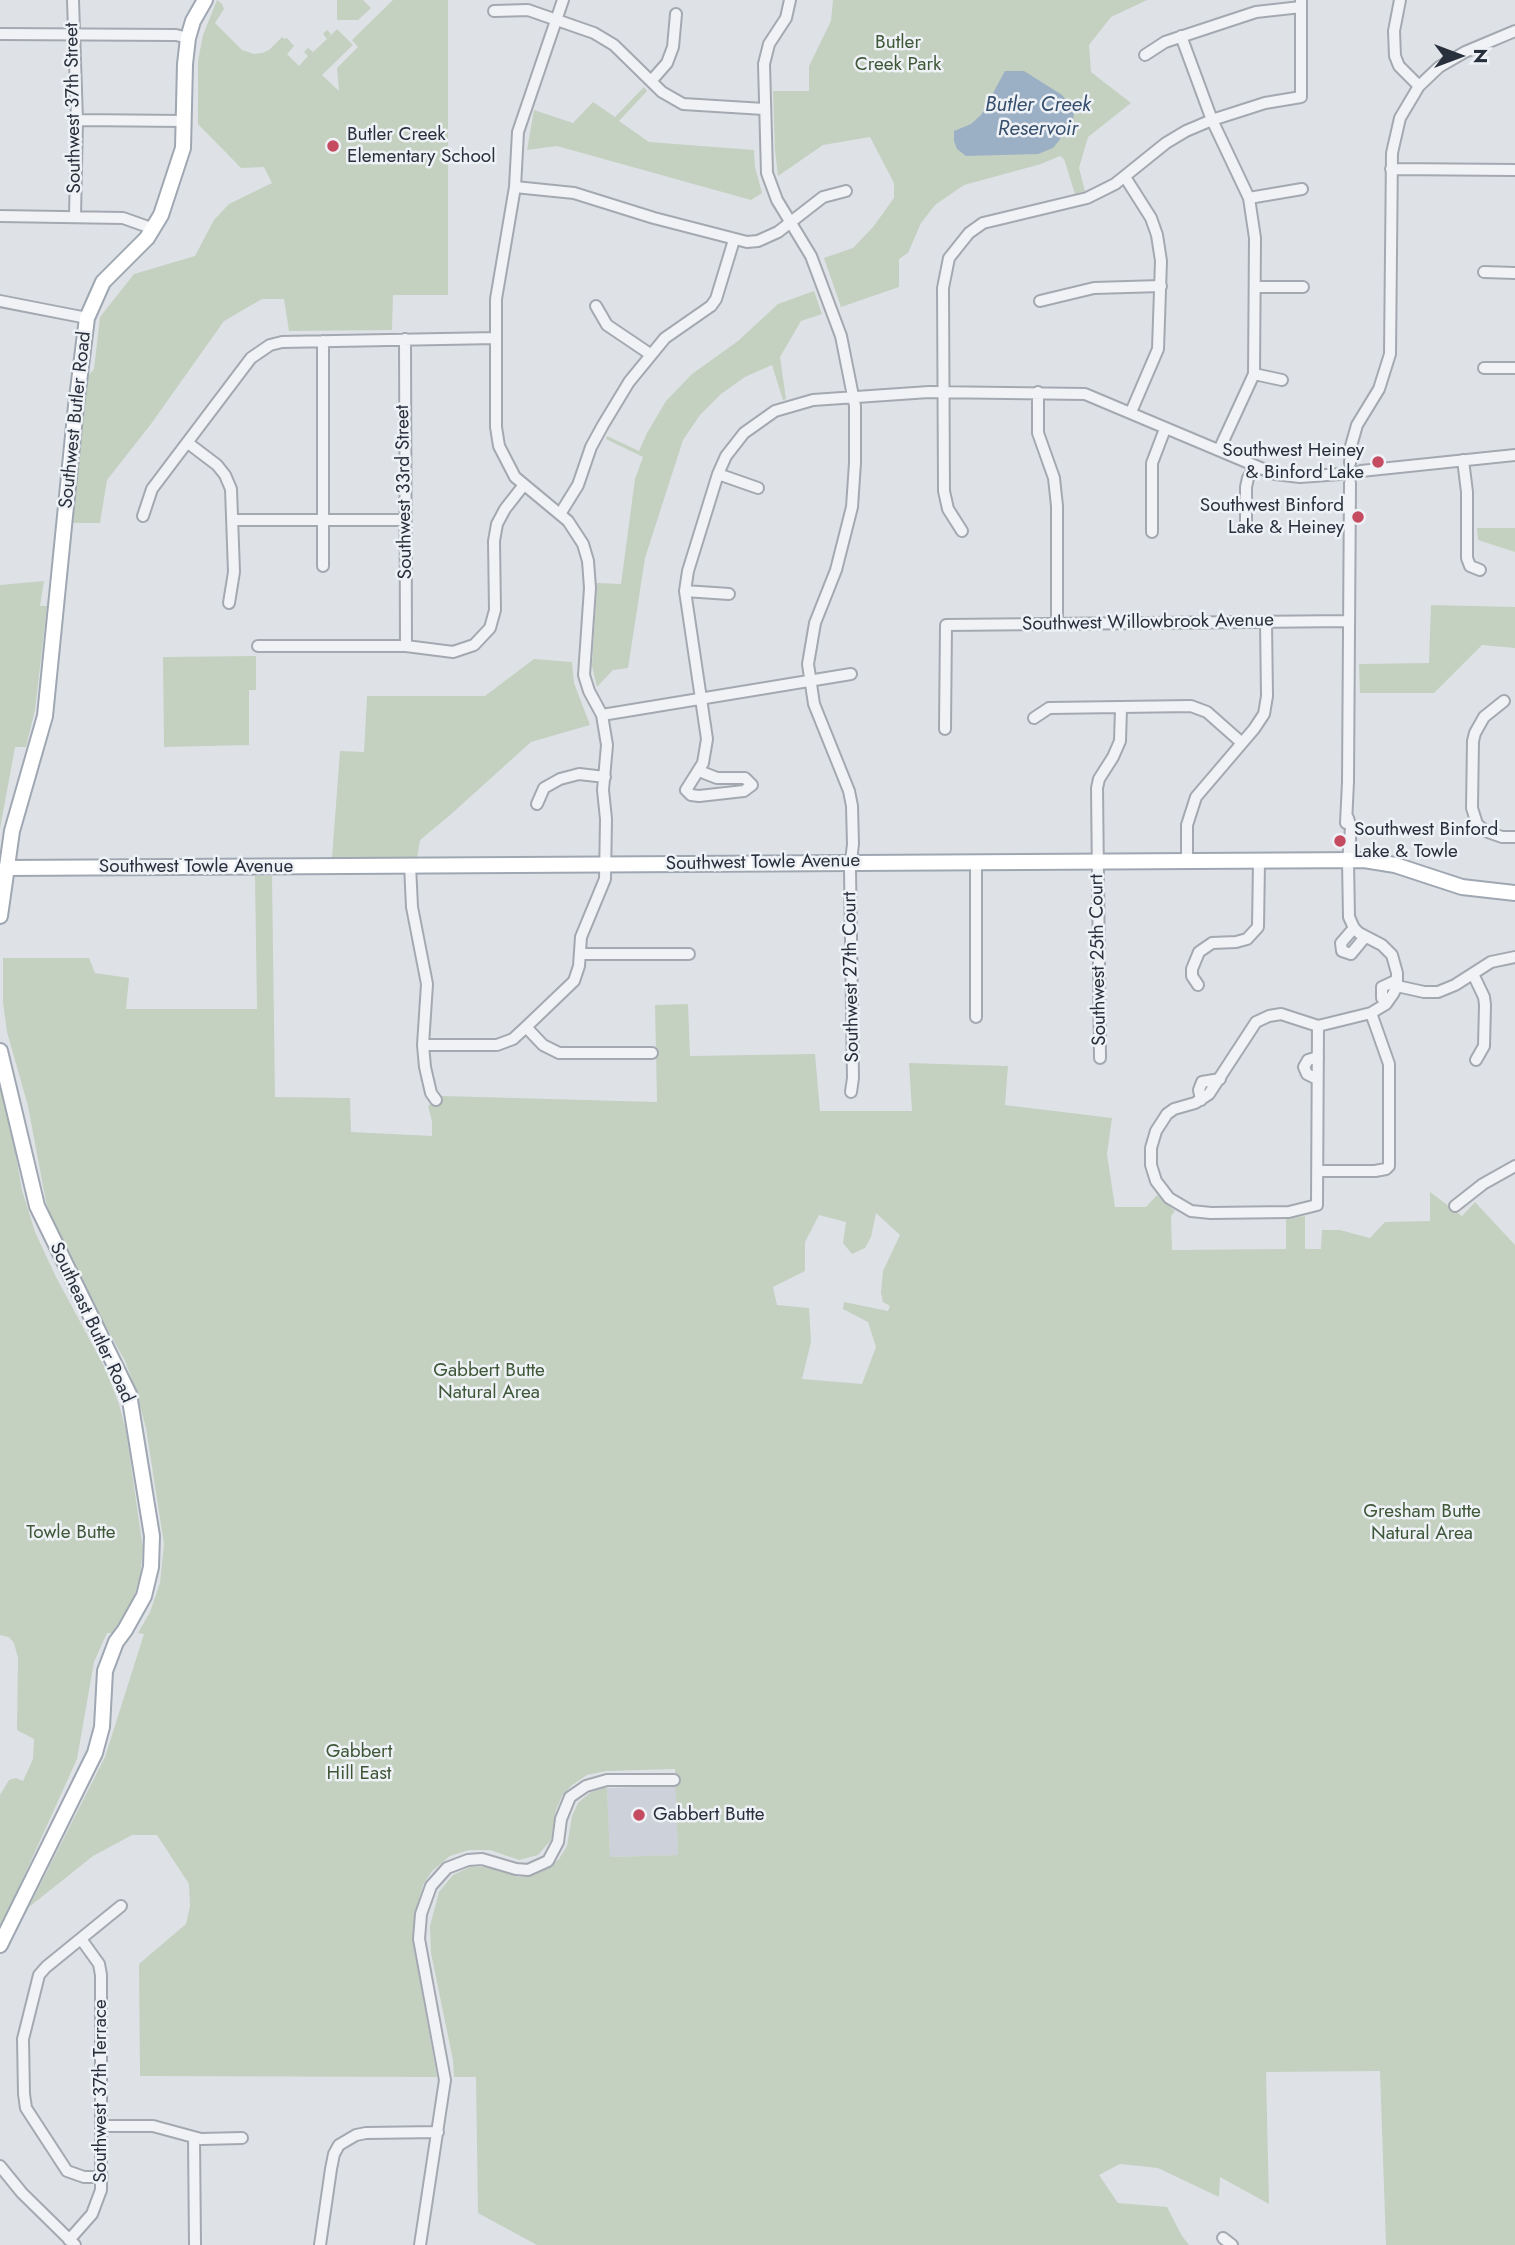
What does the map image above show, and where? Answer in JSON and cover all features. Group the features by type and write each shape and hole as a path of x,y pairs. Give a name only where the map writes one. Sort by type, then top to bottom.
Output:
{"main road":[{"name":"Southwest Butler Road","path":"6,868 12,831 45,716 87,318 103,282 154,229 181,161 188,38 193,21 205,0"},
{"name":"Southwest Towle Avenue","path":"6,868 1348,860 1385,863 1462,887 1515,893"},
{"path":"0,916 6,868"},
{"name":"Southeast Butler Road","path":"0,1051 37,1206 129,1394 152,1536 151,1567 144,1596 116,1642 105,1671 102,1727 95,1754 0,1945"}],"street":[{"name":"Southwest 37th Street","path":"73,0 77,120 75,216"},
{"path":"423,1045 497,1045 513,1039 569,988 578,972 581,937 603,886 606,864 603,790 607,744 603,715 589,691 584,675 590,588 588,561 574,528 523,486 510,471 499,446 496,415 499,278 515,187 520,120 562,0"},
{"name":"Southwest 27th Court","path":"790,0 786,18 766,53 764,109 767,173 774,192 811,256 844,348 854,396 856,434 852,507 836,570 812,634 808,654 809,681 814,704 849,791 853,822 851,1092"},
{"path":"1400,0 1394,31 1395,56 1399,66 1419,86"},
{"path":"962,531 948,509 944,491 946,392 943,288 945,267 949,258 977,226 998,218 1082,200 1102,192 1125,177 1176,136 1212,120 1265,103 1301,97 1301,4 1256,12 1181,36 1165,42 1145,55"},
{"path":"494,11 528,10 594,33 614,45 662,92 683,104 764,109"},
{"path":"652,80 667,63 673,47 676,14"},
{"path":"1350,463 1357,425 1379,389 1390,354 1391,169 1393,143 1400,118 1419,86 1448,61 1515,31"},
{"path":"0,34 177,35 188,38"},
{"path":"1181,36 1212,120 1249,198 1255,238 1254,374 1219,450"},
{"path":"77,120 185,121"},
{"path":"1391,169 1515,170"},
{"path":"1125,177 1148,210 1157,235 1161,261 1158,349 1130,412"},
{"path":"515,187 574,193 734,240 758,242 778,232 823,197 846,191"},
{"path":"1249,198 1302,189"},
{"path":"0,216 123,218 154,229"},
{"path":"560,514 578,485 591,447 629,382 650,354 673,331 711,306 716,299 734,240"},
{"path":"1484,272 1515,273"},
{"path":"1040,301 1094,288 1161,286"},
{"path":"1255,286 1303,287"},
{"path":"0,302 87,318"},
{"path":"596,306 607,324 650,354"},
{"path":"143,516 152,489 239,373 260,351 282,342 496,338"},
{"name":"Southwest 33rd Street","path":"405,339 406,646"},
{"path":"323,341 323,566"},
{"path":"1484,368 1515,368"},
{"path":"1254,374 1282,380"},
{"path":"699,771 717,778 745,778 752,785 744,791 691,795 686,790 699,771 708,739 685,591 688,571 718,474 737,440 766,415 803,402 854,396 946,392 1085,394 1255,467 1293,477 1341,474"},
{"path":"1038,392 1038,433 1054,478 1057,506 1057,624"},
{"path":"1152,531 1151,472 1154,456 1165,429"},
{"path":"188,443 217,465 231,489 234,572 229,603"},
{"path":"1361,471 1515,455"},
{"path":"1462,460 1467,492 1467,558 1470,566 1480,570"},
{"path":"1350,463 1357,465 1361,471 1358,480 1350,483 1344,480 1341,474 1343,466 1350,463"},
{"path":"1247,525 1247,487 1255,467"},
{"path":"718,474 758,488"},
{"path":"1318,1026 1317,1205 1289,1212 1211,1213 1191,1211 1169,1198 1161,1190 1153,1173 1150,1156 1153,1140 1167,1114 1201,1100 1220,1079 1252,1027 1263,1018 1281,1014 1318,1026 1371,1013 1385,1004 1397,983 1397,967 1392,955 1382,945 1354,928 1348,907 1351,828 1348,818 1350,483"},
{"path":"258,646 406,646 453,652 474,645 490,628 495,610 494,541 498,524 505,509 523,486"},
{"path":"233,520 404,520"},
{"path":"685,591 729,594"},
{"name":"Southwest Willowbrook Avenue","path":"945,729 946,625 1349,621"},
{"path":"1187,861 1187,825 1196,797 1260,722 1266,705 1266,622"},
{"path":"603,715 851,674"},
{"path":"1504,701 1484,717 1473,741 1472,808 1477,824 1485,831 1502,836 1515,836"},
{"path":"1034,718 1049,708 1191,706 1207,712 1242,743"},
{"name":"Southwest 25th Court","path":"1100,1058 1097,788 1099,779 1120,741 1121,709"},
{"path":"537,804 544,788 559,779 579,774 605,776"},
{"path":"976,861 976,1017"},
{"path":"1198,985 1192,969 1199,952 1212,943 1247,939 1258,926 1259,862"},
{"path":"410,865 412,907 427,984 423,1045 428,1083 436,1100"},
{"path":"1354,928 1341,943 1342,951 1351,954 1365,937"},
{"path":"580,954 689,954"},
{"path":"1397,983 1424,992 1438,992 1451,988 1491,962 1515,957"},
{"path":"1473,974 1485,1005 1484,1045 1476,1060"},
{"path":"1318,1171 1375,1171 1390,1166 1390,1064 1371,1013"},
{"path":"526,1027 543,1045 559,1053 652,1053"},
{"path":"1455,1206 1483,1184 1515,1166"},
{"path":"420,2245 445,2080 419,1938 419,1923 431,1886 447,1868 459,1862 482,1858 528,1870 548,1861 558,1842 561,1819 570,1797 586,1786 607,1780 674,1780"},
{"path":"102,2177 67,2171 26,2108 23,2039 39,1975 46,1966 121,1906"},
{"name":"Southwest 37th Terrace","path":"72,2242 98,2202 102,2177 101,1975 99,1964 81,1939"},
{"path":"102,2126 153,2126 194,2138 242,2138"},
{"path":"320,2245 334,2154 340,2145 356,2135 366,2133 438,2132"},
{"path":"194,2138 195,2245"},
{"path":"0,2166 22,2193 72,2242"}],"shaded area":[{"path":"676,1786 678,1855 610,1857 607,1788"}],"green space":[{"name":"Butler Creek Elementary School","path":"217,0 224,9 215,23 242,50 254,54 262,53 282,37 287,38 294,46 287,54 299,66 308,56 304,52 308,48 313,52 327,39 323,34 327,30 331,34 328,38 337,29 353,45 322,75 339,91 337,68 358,47 352,40 393,0 448,0 448,295 393,295 392,330 289,331 284,299 262,299 224,321 151,424 107,480 100,523 73,523 85,392 87,377 94,369 100,317 134,274 195,256 214,220 229,204 272,183 264,167 241,168 198,124 198,61 203,35"},
{"path":"337,0 363,0 371,8 358,20 337,20"},
{"name":"Butler Creek Park","path":"833,0 1147,0 1111,17 1089,45 1091,72 1131,103 1088,137 1079,168 1085,191 1075,194 1064,159 1060,156 1041,164 964,185 935,205 921,223 908,253 899,259 899,287 841,307 824,258 853,248 873,227 894,198 894,183 870,137 823,145 778,176 773,91 809,91 809,66 831,21"},
{"path":"644,87 647,91 619,121 649,142 754,150 755,167 762,193 751,200 557,146 527,150 534,110 573,123 593,102 615,117"},
{"path":"814,291 822,314 801,321 780,357 786,399 783,400 772,365 745,377 721,394 700,415 683,440 645,558 628,668 613,670 597,687 592,666 597,583 621,584 635,479 643,457 606,439 607,436 639,451 666,401 692,374 738,341 778,304"},
{"path":"1477,528 1515,528 1515,552 1478,540"},
{"path":"44,581 40,606 47,606 35,710 26,747 15,747 0,829 0,585"},
{"path":"1431,605 1515,607 1515,648 1482,645 1434,693 1360,693 1359,664 1429,663"},
{"path":"256,656 256,690 249,690 249,745 164,747 163,657"},
{"path":"534,659 572,662 574,683 590,725 531,742 420,840 417,859 332,858 340,751 364,752 367,696 485,696"},
{"path":"255,876 272,876 275,1097 350,1098 351,1132 432,1136 428,1106 442,1096 657,1102 655,1005 688,1004 690,1056 815,1054 820,1111 912,1111 909,1063 1008,1066 1005,1105 1112,1118 1107,1154 1115,1207 1146,1207 1157,1195 1175,1211 1171,1216 1172,1250 1286,1249 1286,1219 1305,1216 1305,1249 1321,1249 1322,1230 1340,1230 1370,1238 1385,1222 1430,1221 1430,1192 1462,1216 1475,1202 1515,1245 1515,2245 1386,2245 1380,2071 1266,2072 1269,2204 1220,2177 1219,2197 1158,2168 1120,2164 1099,2175 1118,2203 1167,2207 1189,2245 537,2245 478,2213 476,2077 454,2077 453,2060 431,1953 430,1926 439,1892 453,1875 470,1867 487,1867 519,1877 547,1869 559,1859 567,1846 572,1816 578,1803 591,1792 603,1788 607,1788 610,1857 678,1855 675,1769 606,1771 587,1775 562,1796 556,1810 551,1840 538,1855 519,1860 490,1850 469,1850 450,1856 432,1871 423,1885 418,1902 413,1942 437,2077 140,2076 139,1964 186,1924 190,1906 189,1884 157,1835 132,1835 93,1856 29,1907 105,1757 144,1634 138,1633 150,1612 160,1583 164,1544 146,1428 135,1387 125,1361 55,1227 46,1202 28,1106 7,1032 3,1002 3,958 89,958 95,973 129,978 126,1009 257,1009","holes":["876,1213 900,1235 883,1271 881,1293 883,1302 890,1306 888,1311 844,1302 843,1309 868,1322 876,1347 862,1384 802,1379 811,1342 809,1308 777,1305 773,1287 805,1271 805,1242 819,1215 846,1222 843,1243 852,1254 865,1248 871,1237"]},
{"name":"Towle Butte","path":"0,1081 22,1190 35,1232 105,1368 119,1404 126,1431 143,1549 140,1577 132,1603 113,1633 107,1633 94,1662 77,1759 0,1929 0,1795 9,1780 16,1778 23,1781 33,1759 34,1739 17,1730 18,1658 14,1643 9,1637 0,1635"}],"water":[{"name":"Butler Creek Reservoir","path":"1005,71 1024,71 1062,95 1074,110 1073,123 1053,148 1038,154 966,156 957,149 954,131 971,124 981,115"}],"place":[{"name":"Butler Creek Elementary School","path":"333,146"},
{"name":"Southwest Heiney & Binford Lake","path":"1378,462"},
{"name":"Southwest Binford Lake & Heiney","path":"1358,517"},
{"name":"Southwest Binford Lake & Towle","path":"1340,841"},
{"name":"Gabbert Butte","path":"639,1815"}],"park label":[{"name":"Gabbert Butte Natural Area","path":"489,1382"},
{"name":"Gresham Butte Natural Area","path":"1422,1523"},
{"name":"Gabbert Hill East","path":"359,1763"}]}
